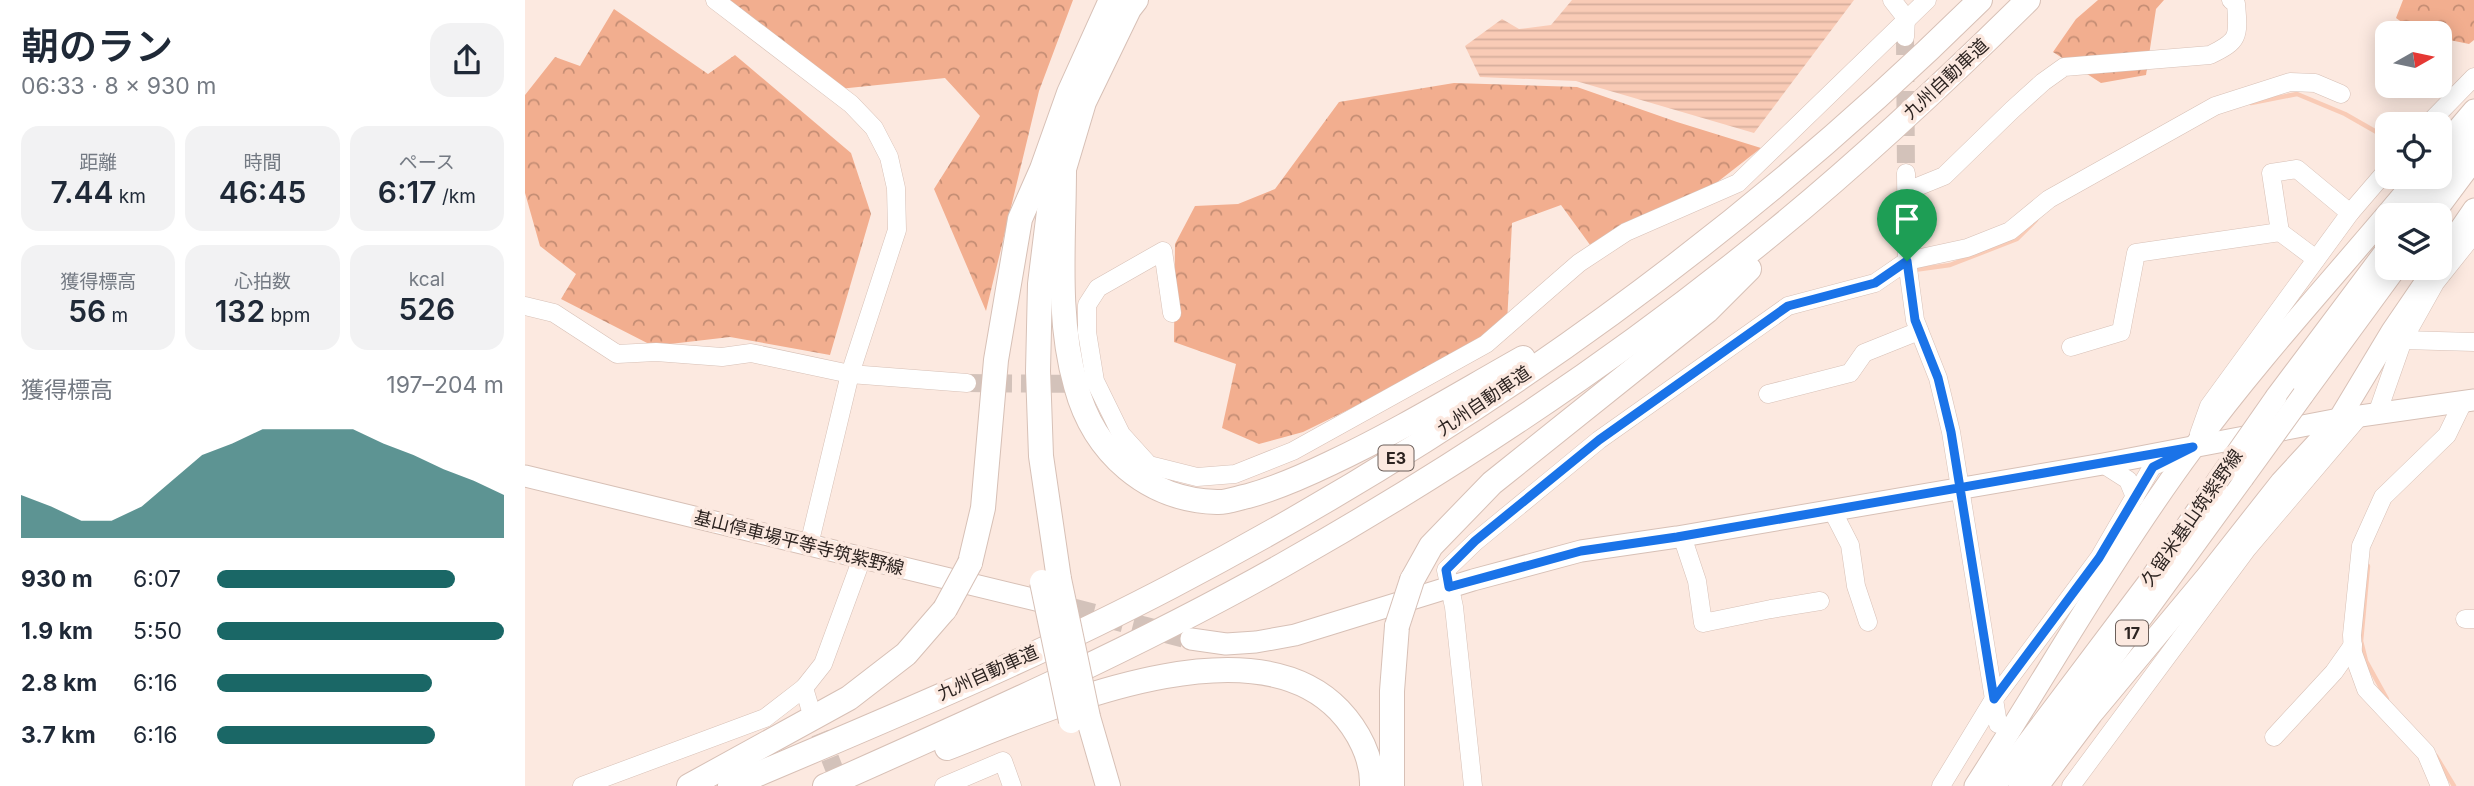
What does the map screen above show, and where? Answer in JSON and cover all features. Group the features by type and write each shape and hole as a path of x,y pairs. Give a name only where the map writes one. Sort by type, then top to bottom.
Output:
{"highway":[{"path":"1091,786 1051,581 1041,456 1038,371 1040,284 1053,169 1069,93 1111,0"},
{"path":"689,786 849,698 907,654 946,609 970,563 983,508 996,360 1020,219 1053,169 1129,9 1136,0"},
{"name":"九州自動車道","path":"730,786 883,721 1094,625 1267,535 1437,434 1639,292 1759,200 1856,118 1980,0"},
{"name":"九州自動車道","path":"825,786 1131,645 1282,565 1375,510 1555,395 1651,328 1777,229 1877,143 2028,0"},
{"path":"1392,786 1392,691 1397,626 1412,580 1431,546 1492,483 1707,311 1877,143"},
{"path":"1053,169 1067,341 1076,386 1087,417 1103,446 1138,480 1179,496 1219,503 1275,489 1370,445 1639,292"},
{"path":"839,786 1109,688 1149,678 1234,671 1270,674 1293,681 1316,691 1333,704 1359,736 1368,756 1372,786"},
{"path":"1079,719 1108,786"}],"main road":[{"path":"2452,136 2474,110"},
{"path":"2421,203 2474,132"},
{"path":"2442,203 2474,160"},
{"path":"1975,786 2193,447 2408,189"},
{"path":"2452,241 2474,209"},
{"name":"久留米基山筑紫野線","path":"1995,786 2147,584 2276,397 2375,265"},
{"name":"久留米基山筑紫野線","path":"2019,786 2387,280"},
{"path":"2038,786 2092,714 2281,482 2358,417 2392,331 2427,280"},
{"path":"1191,639 1226,644 1296,635 1449,587 1581,551 2103,464 2358,417 2469,401"},
{"name":"基山停車場平等寺筑紫野線","path":"525,476 1073,609"}],"street":[{"path":"715,0 851,104 874,128 888,156 896,188 897,230 850,374 809,545"},
{"path":"1892,0 1906,18 1905,37"},
{"path":"1172,313 1163,251 1098,288 1087,305 1090,382 1121,434 1149,465 1197,477 1235,474 1293,452 1486,344 1579,262 1626,232 1738,183 1927,0"},
{"path":"1998,724 1951,432 1938,378 1915,320 1907,261 1907,182 1944,176 2012,110 2064,67 2210,55 2231,45 2238,27 2236,4 2231,0"},
{"path":"2440,112 2474,77"},
{"path":"1473,786 1454,607 1446,570 1475,541 1599,440 1788,306 1875,283 1907,261 1967,248 2010,231 2049,199 2215,106 2290,82 2315,83 2341,94"},
{"path":"2316,259 2280,232 2271,173 2297,169 2350,213"},
{"path":"1941,786 1994,699 2099,558 2153,467 2193,447 2209,406 2350,213 2375,184"},
{"path":"2070,347 2121,332 2136,253 2280,232"},
{"path":"2071,786 2247,549 2358,417 2435,283 2474,234"},
{"path":"525,306 554,313 617,354 656,352 722,357 751,353 850,374 967,383"},
{"path":"1768,394 1850,373 1864,353 1919,331"},
{"path":"2403,340 2474,342"},
{"path":"2436,784 2426,753 2366,689 2353,645 2361,546 2383,497 2447,435 2469,401"},
{"path":"2103,464 2128,481 2135,498"},
{"path":"1832,510 1850,545 1856,586 1868,622"},
{"path":"1682,536 1697,581 1703,624 1820,601"},
{"path":"582,786 765,719 804,688 823,664 862,558"},
{"path":"2274,737 2334,672 2353,645"},
{"path":"804,688 810,708"},
{"path":"944,786 1003,761 1012,786"}],"green space":[{"path":"725,0 1073,0 1039,91 986,311 934,189 980,116 945,78 839,89"},
{"path":"2098,0 2164,0 2156,9 2146,75 2101,83 2053,52 2076,19"},
{"path":"2403,0 2474,0 2474,40 2469,44 2452,40 2452,21 2400,21 2396,18"},
{"path":"614,9 708,74 735,55 851,153 871,214 830,355 730,337 653,346 561,299 576,274 540,246 525,193 525,95 555,57 580,66"},
{"path":"1454,83 1577,87 1761,148 1697,198 1593,249 1561,205 1512,223 1507,324 1303,432 1259,444 1222,428 1236,364 1174,342 1175,244 1195,206 1238,204 1275,189 1339,102"}],"shaded area":[{"path":"1572,0 1854,0 1754,133 1576,81 1480,77 1465,46 1502,19 1519,29 1551,25"}],"waterway":[{"path":"2251,103 2297,94 2345,114 2375,131"},
{"path":"1914,270 1950,265 2017,239 2036,220"},
{"path":"2368,566 2361,641 2366,661 2387,699"},
{"path":"2436,756 2454,786"}],"tunnel":[{"path":"1905,37 1906,173"},
{"path":"967,383 1084,384"},
{"path":"1073,609 1191,639"},
{"path":"810,708 841,786"}],"route":[{"path":"1907,261 1875,283 1788,306 1712,358 1599,440 1475,541 1446,570 1449,587 1581,551 1677,537 1960,488 2103,464 2193,447 2153,467 2099,558 1994,699 1971,558 1960,488 1951,432 1938,378 1915,320 1907,261"}]}
